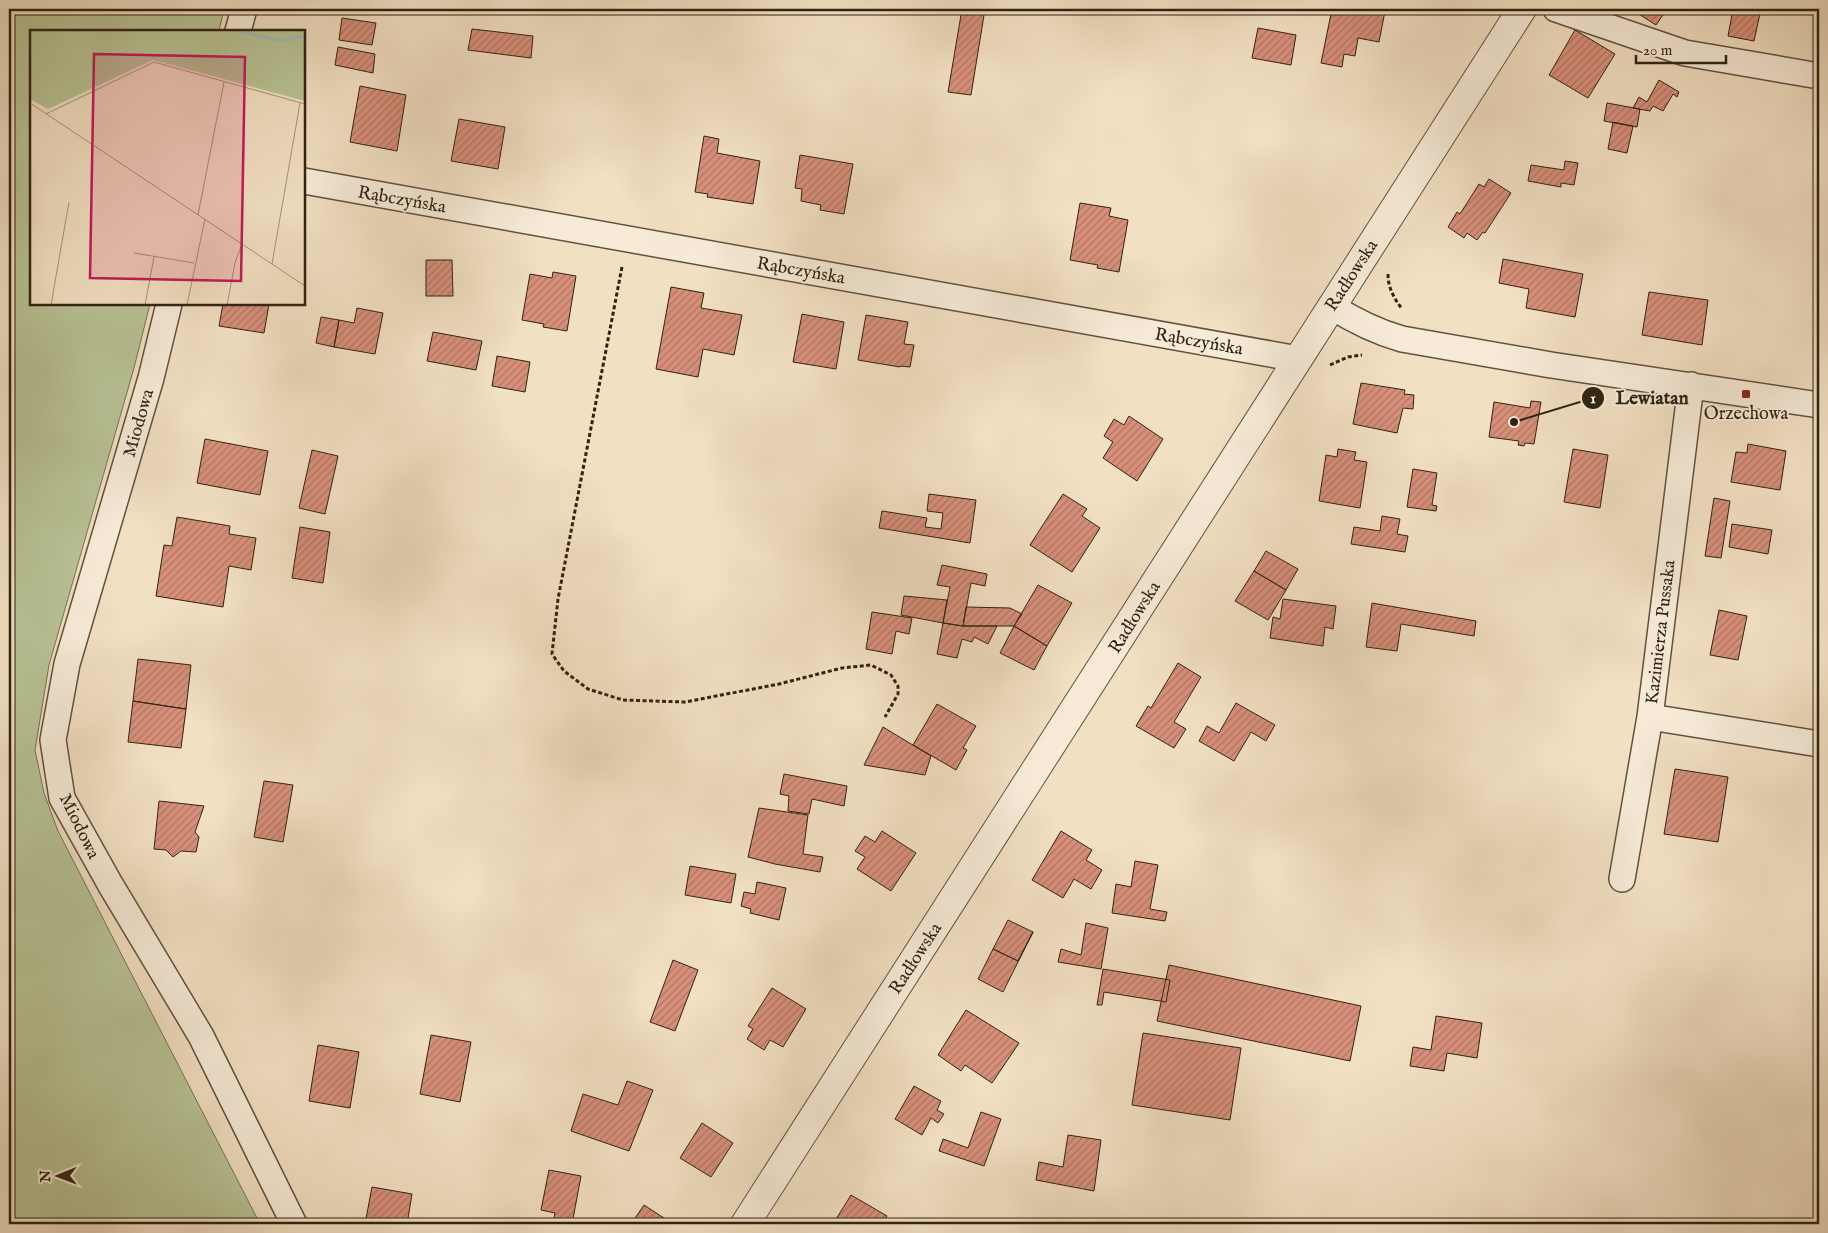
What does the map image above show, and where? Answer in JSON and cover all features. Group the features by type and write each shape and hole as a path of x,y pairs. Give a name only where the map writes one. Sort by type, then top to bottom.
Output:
{"street":[{"path":"238,30 244,9"},
{"name":"Radłowska","path":"745,1224 1522,9"},
{"path":"1556,9 1685,53 1819,76"},
{"name":"Rąbczyńska","path":"305,181 1298,359"},
{"name":"Miodowa","path":"169,305 151,378 67,664 53,740 62,798 110,884 201,1036 294,1224"},
{"path":"1331,306 1350,318 1386,335 1402,339 1550,365 1691,384 1819,405"},
{"name":"Kazimierza Pussaka","path":"1622,879 1650,716 1691,384"},
{"path":"1650,716 1819,744"}],"path":[{"path":"627,239 558,599 552,654 564,671 588,689 623,700 685,702 780,684 842,668 871,665 891,675 898,686 898,694 885,717"}],"green space":[{"path":"9,9 224,9 219,30 30,30 30,305 150,305 134,368 49,665 35,750 44,793 58,831 260,1224 9,1224"}],"building":[{"path":"962,9 985,9 971,95 948,92"},
{"path":"1332,9 1372,9 1385,11 1379,42 1358,38 1355,56 1344,54 1342,67 1321,63"},
{"path":"1631,9 1667,9 1656,25"},
{"path":"1733,9 1761,9 1754,41 1728,36"},
{"path":"342,18 376,23 372,45 339,40"},
{"path":"1258,28 1296,35 1291,65 1252,58"},
{"path":"472,29 533,36 531,58 468,50"},
{"path":"1575,30 1615,54 1588,98 1549,75"},
{"path":"338,47 375,54 373,73 335,65"},
{"path":"1659,80 1679,92 1677,97 1673,94 1663,111 1653,106 1650,111 1633,108 1639,97 1647,102"},
{"path":"360,86 406,95 397,151 350,142"},
{"path":"1607,103 1640,109 1637,127 1604,121"},
{"path":"459,119 505,127 498,169 451,161"},
{"path":"1613,122 1633,126 1627,153 1608,149"},
{"path":"704,136 719,139 717,153 760,161 753,204 707,197 708,194 695,192"},
{"path":"800,155 853,164 844,214 820,210 821,205 801,201 802,189 795,188"},
{"path":"1565,161 1578,163 1574,185 1561,183 1561,187 1528,181 1531,165 1564,170"},
{"path":"1489,179 1511,193 1485,233 1483,232 1477,240 1467,233 1464,238 1448,227 1457,212 1460,214 1479,184 1484,187"},
{"path":"1080,203 1111,208 1109,216 1128,220 1119,272 1097,268 1098,265 1070,260"},
{"path":"1503,259 1583,274 1575,317 1526,308 1529,289 1499,283"},
{"path":"426,260 452,260 453,296 426,296"},
{"path":"553,272 576,276 567,331 543,327 544,324 522,320 530,274 552,278"},
{"path":"671,287 704,293 701,308 742,315 734,355 703,349 698,377 656,369"},
{"path":"1649,292 1708,300 1702,345 1642,335"},
{"path":"223,305 269,305 264,333 219,326"},
{"path":"357,308 383,313 375,354 334,347 339,320 354,323"},
{"path":"802,314 844,322 836,369 793,362"},
{"path":"866,315 908,322 904,344 914,345 910,367 858,360"},
{"path":"321,317 339,320 334,347 316,343"},
{"path":"433,332 482,341 476,370 427,361"},
{"path":"497,356 530,362 525,392 492,386"},
{"path":"1361,383 1405,390 1404,394 1414,395 1413,409 1403,408 1397,433 1353,424"},
{"path":"1531,401 1541,402 1534,444 1525,443 1524,446 1518,445 1519,441 1489,437 1494,402 1530,408"},
{"path":"1129,416 1163,439 1137,481 1103,458 1113,442 1104,436 1114,419 1124,425"},
{"path":"205,439 268,451 260,495 197,483"},
{"path":"1748,444 1786,451 1780,490 1731,482 1736,452 1747,453"},
{"path":"1338,449 1356,452 1354,460 1367,462 1360,508 1319,501 1326,455 1337,457"},
{"path":"1573,449 1608,455 1600,508 1564,502"},
{"path":"312,450 338,456 325,514 299,508"},
{"path":"1413,469 1437,473 1432,505 1437,506 1436,511 1407,507"},
{"path":"929,494 976,500 970,543 879,528 882,511 927,518 925,527 941,529 943,513 927,511"},
{"path":"1063,494 1087,509 1082,516 1100,528 1072,572 1030,545"},
{"path":"1714,498 1730,501 1721,558 1705,556"},
{"path":"1382,516 1400,519 1397,534 1408,536 1405,552 1351,544 1354,527 1380,531"},
{"path":"177,517 230,526 229,534 256,538 251,570 229,566 223,607 156,596 164,545 172,546"},
{"path":"1732,524 1772,530 1768,554 1729,547"},
{"path":"300,527 330,532 323,583 292,578"},
{"path":"1266,551 1298,569 1286,590 1254,571"},
{"path":"942,565 987,574 985,586 971,583 963,626 943,623 950,587 937,585"},
{"path":"1254,571 1286,590 1268,620 1235,601"},
{"path":"1038,585 1072,603 1047,646 1014,626"},
{"path":"904,596 947,600 943,623 901,615"},
{"path":"1283,599 1336,606 1333,629 1325,627 1323,646 1270,638 1273,617 1280,619"},
{"path":"1372,603 1476,621 1474,636 1401,624 1397,651 1366,647"},
{"path":"966,607 1010,608 1022,614 1014,626 963,626"},
{"path":"1719,610 1747,616 1738,660 1710,655"},
{"path":"872,612 912,618 909,634 896,631 892,654 866,649"},
{"path":"943,623 963,626 997,626 988,644 974,637 972,642 962,639 957,658 937,654"},
{"path":"1014,626 1047,646 1034,670 1000,653"},
{"path":"138,659 191,665 186,709 133,701"},
{"path":"1178,663 1201,677 1174,722 1186,729 1174,748 1136,726 1148,706 1151,708"},
{"path":"133,701 186,709 181,748 128,742"},
{"path":"1236,703 1275,725 1266,741 1251,732 1234,761 1199,741 1207,726 1219,733"},
{"path":"937,704 976,726 963,748 967,750 956,770 913,745"},
{"path":"883,727 931,756 925,775 864,765"},
{"path":"1675,769 1728,777 1718,842 1664,834"},
{"path":"784,774 847,786 844,806 812,799 809,814 788,811 789,796 780,794"},
{"path":"264,781 293,785 283,842 254,837"},
{"path":"159,801 204,806 195,832 199,837 196,852 181,851 173,857 166,850 154,849"},
{"path":"759,808 808,815 803,854 823,857 820,872 748,857"},
{"path":"882,831 916,853 891,891 857,869 865,857 855,851 865,836 875,842"},
{"path":"1061,831 1092,850 1086,860 1102,870 1091,889 1074,879 1063,898 1032,880"},
{"path":"1135,861 1158,865 1150,909 1167,912 1165,921 1112,913 1116,884 1131,887"},
{"path":"690,866 736,874 731,903 685,895"},
{"path":"757,882 786,888 779,920 750,913 751,909 741,906 744,892 755,894"},
{"path":"1008,920 1033,932 1018,961 993,949"},
{"path":"1086,923 1108,928 1101,969 1058,962 1061,949 1081,955"},
{"path":"1033,932 1003,992 978,979 993,949 1018,961"},
{"path":"673,960 698,970 675,1031 650,1022"},
{"path":"1169,965 1361,1006 1350,1061 1157,1021"},
{"path":"1103,969 1170,980 1166,1002 1104,992 1102,1005 1097,1005"},
{"path":"772,988 806,1009 783,1047 770,1040 764,1050 747,1039 753,1029 748,1026"},
{"path":"966,1010 1019,1043 992,1083 965,1065 961,1071 938,1055"},
{"path":"1436,1016 1482,1023 1477,1058 1447,1053 1444,1071 1410,1066 1413,1047 1431,1050"},
{"path":"1143,1033 1241,1048 1230,1120 1132,1105"},
{"path":"431,1035 471,1042 460,1102 420,1094"},
{"path":"318,1045 359,1052 350,1108 309,1101"},
{"path":"627,1081 653,1090 629,1151 571,1131 583,1094 618,1105"},
{"path":"914,1086 941,1101 937,1110 944,1114 938,1123 931,1118 922,1135 895,1119"},
{"path":"981,1112 1001,1119 984,1166 939,1151 943,1139 968,1148"},
{"path":"702,1123 733,1143 711,1177 680,1158"},
{"path":"1068,1135 1101,1140 1094,1191 1036,1180 1039,1162 1063,1167"},
{"path":"549,1170 581,1176 572,1224 553,1224 555,1213 541,1210"},
{"path":"372,1187 412,1194 407,1224 365,1224"},
{"path":"851,1195 887,1216 882,1224 833,1224"},
{"path":"644,1205 673,1224 631,1224"}],"place":[{"name":"Orzechowa","path":"1746,394"},
{"name":"Lewiatan","path":"1514,422"}]}
